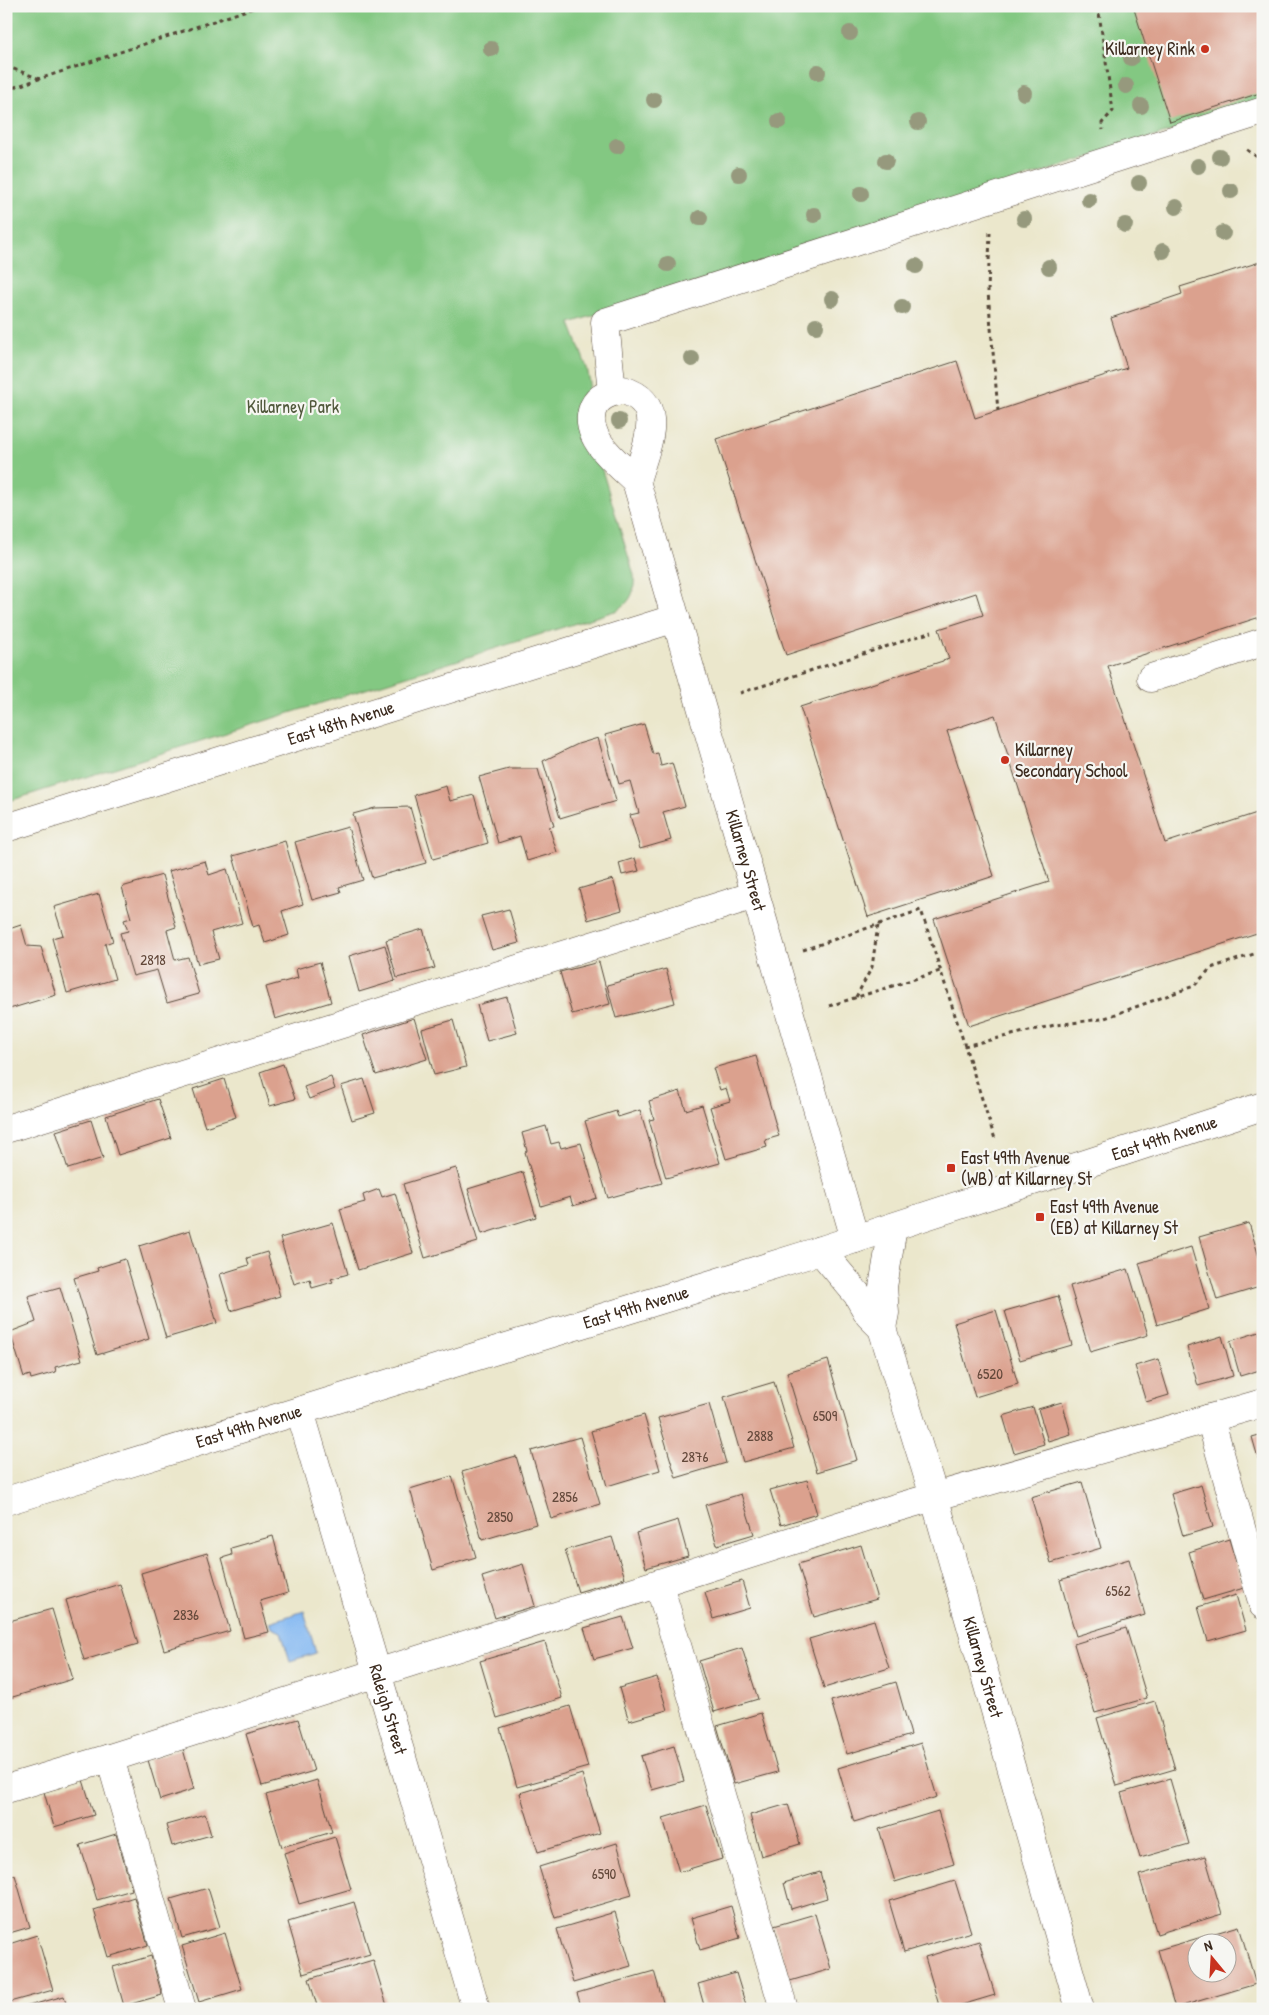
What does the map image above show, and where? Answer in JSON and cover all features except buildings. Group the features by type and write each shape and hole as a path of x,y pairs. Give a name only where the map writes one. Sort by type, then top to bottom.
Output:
{"street":[{"path":"612,392 605,322 1263,111"},
{"path":"623,390 634,394 644,401 650,411 652,423 636,481 596,440 591,429 590,417 594,406 601,398 612,392 623,390"},
{"name":"Killarney Street","path":"636,481 855,1239"},
{"name":"East 48th Avenue","path":"6,828 676,618"},
{"path":"1151,678 1263,642"},
{"path":"6,1129 755,895"},
{"name":"East 49th Avenue","path":"6,1502 855,1239 1263,1106"},
{"path":"882,1328 885,1313 883,1287 893,1227"},
{"path":"820,1250 857,1294 869,1314 882,1328"},
{"name":"Killarney Street","path":"882,1328 934,1496 1080,2009"},
{"path":"6,1789 110,1758 378,1671 934,1496 1263,1403"},
{"name":"Raleigh Street","path":"300,1411 476,2009"},
{"path":"1210,1418 1263,1605"},
{"path":"659,1584 784,2009"},
{"path":"110,1758 182,2009"}],"path":[{"path":"6,90 259,6"},
{"path":"1098,6 1113,111 1102,123 1104,140"},
{"path":"6,66 40,79"},
{"path":"985,200 990,214 988,292 998,410"},
{"path":"740,693 932,632"},
{"path":"774,959 921,910 995,1139"},
{"path":"856,997 872,967 878,925"},
{"path":"964,1046 1055,1025 1102,1019 1194,986 1211,968 1263,951"},
{"path":"829,1006 940,971"}],"green space":[{"name":"Killarney Park","path":"6,6 1263,6 1263,102 570,323 587,368 590,383 581,415 599,460 634,575 632,595 623,606 618,610 6,802"}],"water":[{"path":"304,1611 316,1653 290,1661 281,1632 272,1628 270,1622"}],"place":[{"name":"Killarney Rink","path":"1205,49"},
{"name":"Killarney Secondary School","path":"1005,760"},
{"name":"East 49th Avenue (WB) at Killarney St","path":"951,1168"},
{"name":"East 49th Avenue (EB) at Killarney St","path":"1040,1217"}]}
